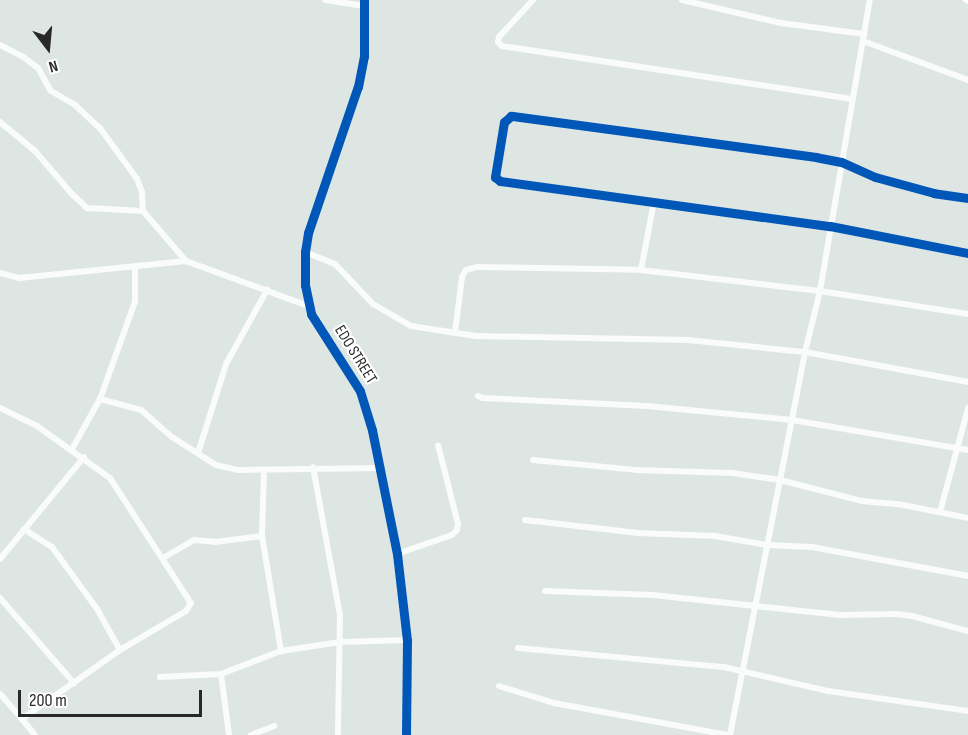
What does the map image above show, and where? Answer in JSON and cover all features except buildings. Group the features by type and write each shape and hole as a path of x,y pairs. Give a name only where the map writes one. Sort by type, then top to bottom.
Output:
{"street":[{"path":"324,0 364,3"},
{"path":"533,0 499,37 498,42 502,46 852,99"},
{"path":"682,0 781,23 864,38 968,80"},
{"path":"499,686 554,703 729,735 805,352 820,291 870,0"},
{"name":"EDO STREET","path":"364,3 364,56 358,86 314,211 305,252 308,306 363,396 380,468 397,554 407,640 406,735"},
{"path":"0,45 22,56 38,68 51,91 75,105 100,128 136,179 142,192 143,211 186,261"},
{"path":"968,198 934,193 875,177 841,162 796,153 511,116 504,122 495,177 830,226 968,253"},
{"path":"0,122 35,151 87,208 143,211"},
{"path":"640,270 654,201"},
{"path":"305,252 335,264 373,304 391,317 411,326 476,336 688,340 805,352 968,382"},
{"path":"0,273 19,278 186,261 308,306"},
{"path":"72,449 100,399 135,302 135,267"},
{"path":"455,333 462,278 471,268 640,270 820,291 968,315"},
{"path":"198,453 226,364 267,290"},
{"path":"478,396 483,399 647,406 792,420 968,450"},
{"path":"100,399 141,410 171,437 216,465 237,471 313,467 380,468"},
{"path":"0,408 37,426 84,457 116,484 190,598 189,608 120,650 22,719"},
{"path":"940,512 968,408"},
{"path":"397,554 452,535 457,530 458,524 438,445"},
{"path":"0,559 84,457"},
{"path":"533,460 636,470 732,473 780,480 862,501 968,518"},
{"path":"313,467 340,615 338,735"},
{"path":"264,471 262,536 281,651"},
{"path":"525,520 638,532 715,536 767,545 812,547 968,576"},
{"path":"24,529 52,547 97,609 120,650"},
{"path":"163,558 194,540 215,542 262,536"},
{"path":"545,591 653,596 847,615 912,616 968,632"},
{"path":"0,598 74,683"},
{"path":"160,677 221,674 281,651 340,642 407,640"},
{"path":"518,648 646,659 742,672 828,691 968,711"},
{"path":"221,674 229,735"},
{"path":"0,694 35,735"},
{"path":"252,735 274,726"}],"cycle path":[{"path":"364,0 364,56 358,86 308,233 305,252 305,285 311,314 360,391 372,430 397,554 407,640 406,735"},
{"path":"968,198 934,193 875,177 841,162 816,157 511,116 504,122 495,177 500,181 830,226 968,253"}]}
